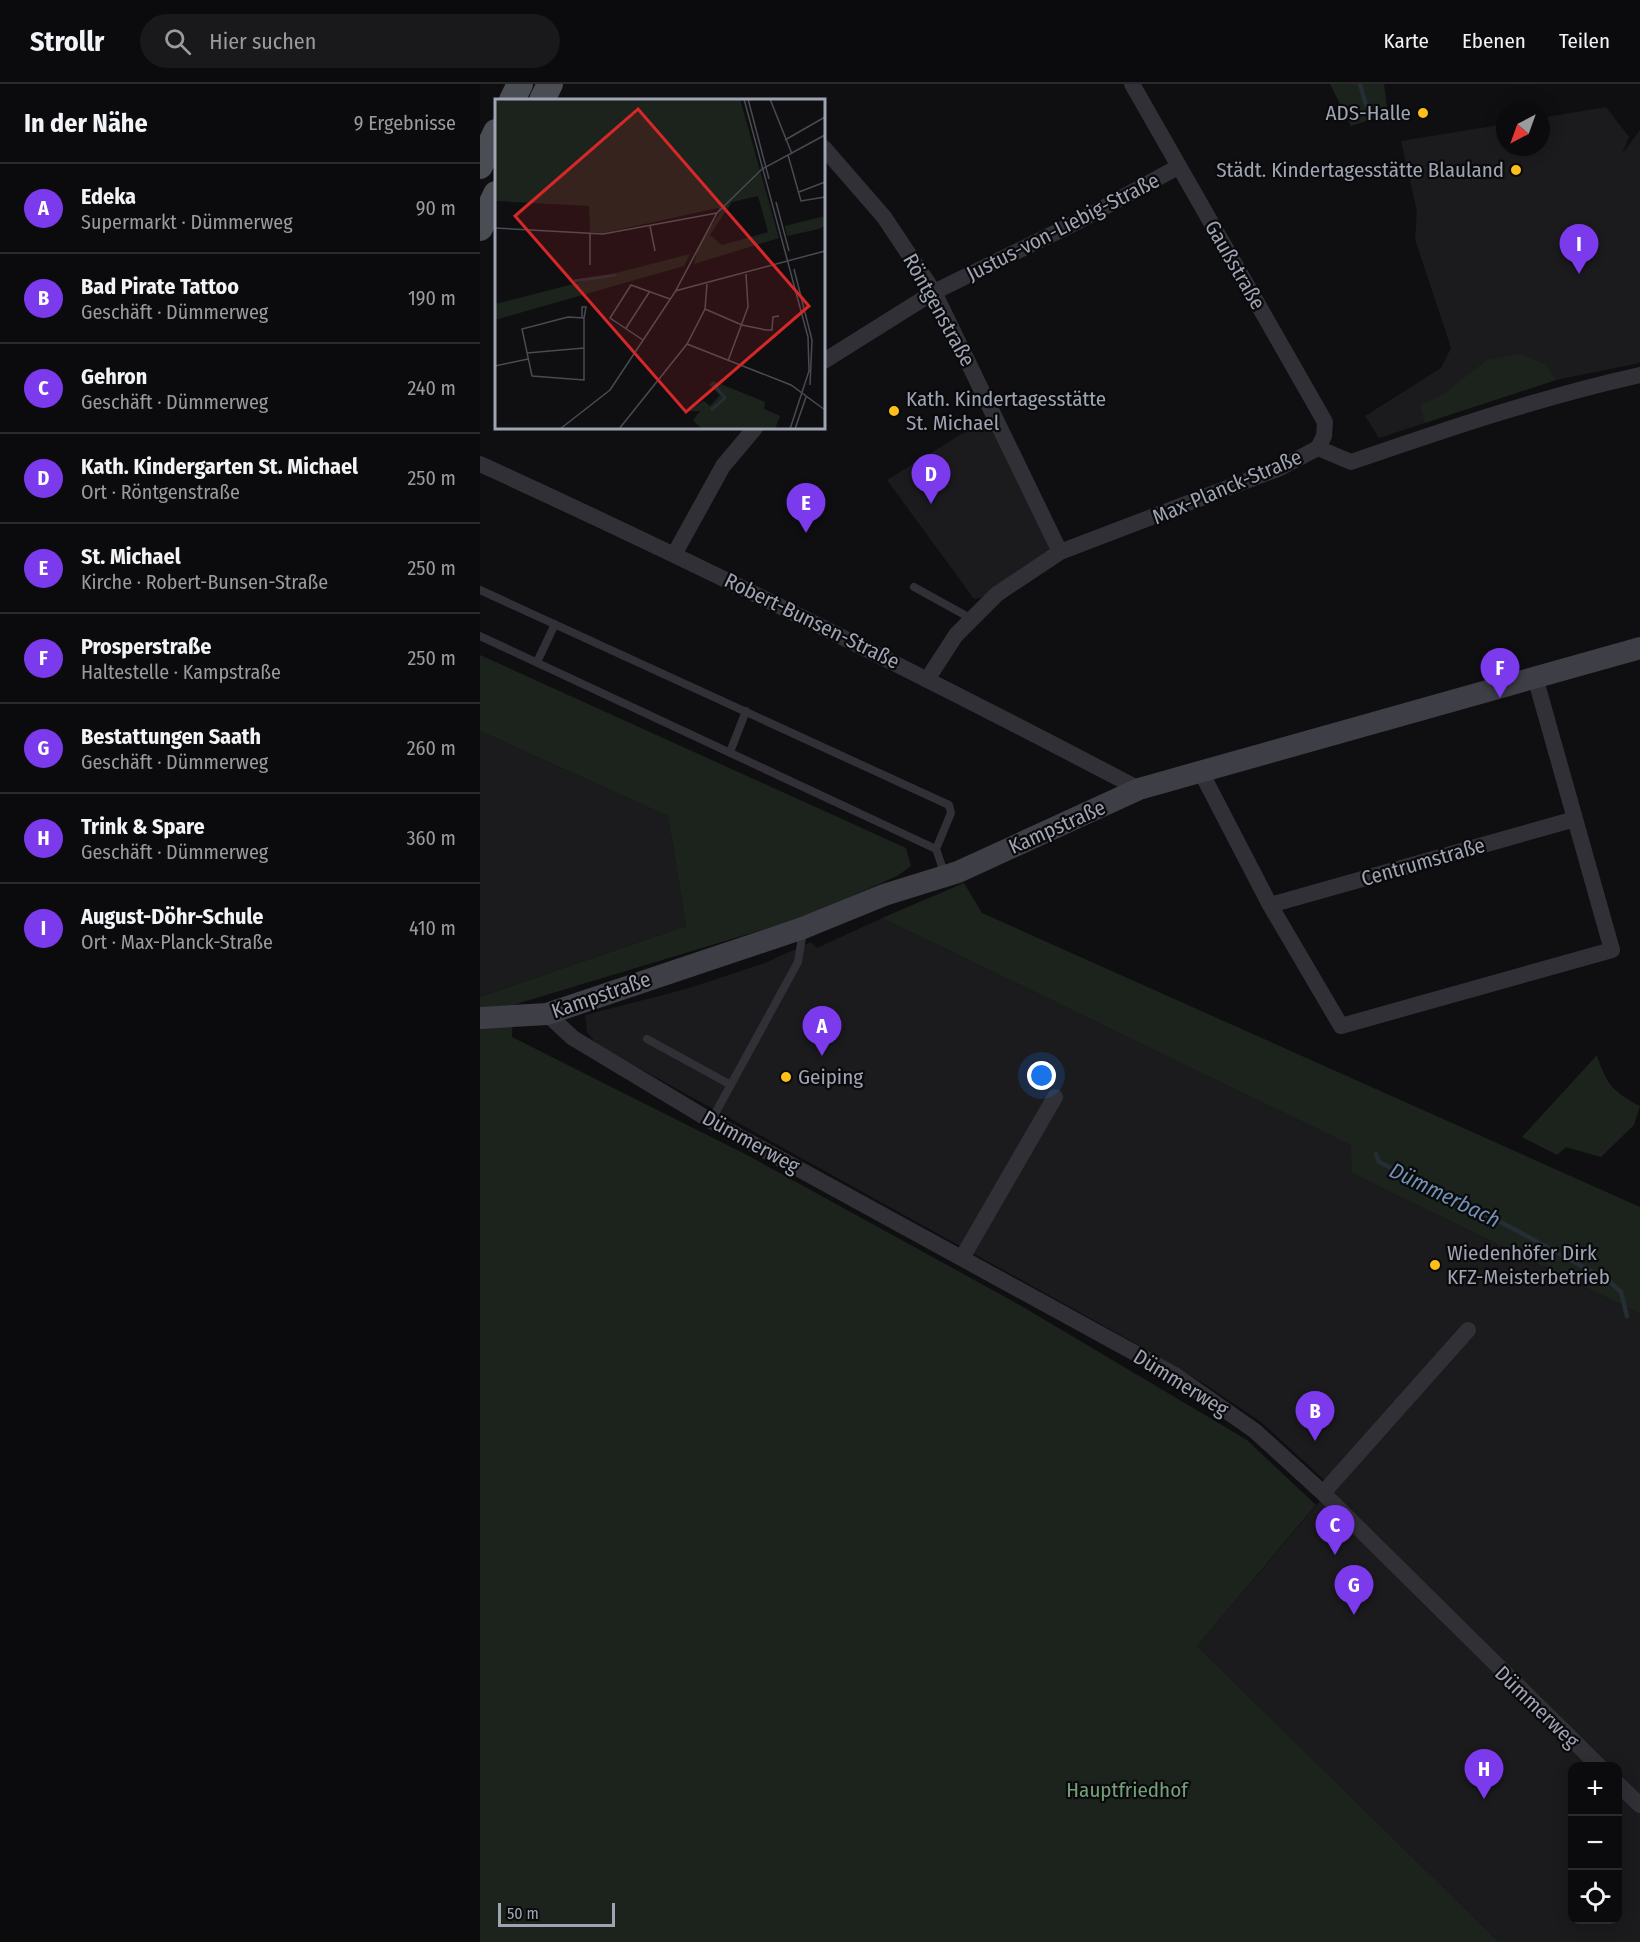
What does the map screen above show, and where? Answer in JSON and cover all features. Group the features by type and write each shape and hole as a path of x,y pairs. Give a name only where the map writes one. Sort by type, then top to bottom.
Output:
{"main road":[{"path":"512,99 520,84"},
{"path":"542,99 550,84"},
{"path":"480,166 495,134"},
{"path":"480,228 495,196"}],"street":[{"name":"Gaußstraße","path":"1132,84 1325,422 1324,436 1318,448"},
{"name":"Röntgenstraße","path":"825,149 884,217 934,292 1060,552"},
{"name":"Justus-von-Liebig-Straße","path":"825,360 934,292 1079,221 1178,168"},
{"name":"Max-Planck-Straße","path":"928,678 956,635 998,594 1060,552 1280,468 1318,448 1351,462 1466,422 1563,392 1640,375"},
{"path":"675,553 723,466 754,429"},
{"name":"Robert-Bunsen-Straße","path":"480,464 675,553 928,678 1139,789"},
{"name":"Kampstraße","path":"480,1018 547,1014 803,928 884,896 945,876 1139,789 1640,648"},
{"path":"1201,772 1270,905 1341,1026 1612,950 1534,677"},
{"name":"Centrumstraße","path":"1270,905 1575,819"},
{"name":"Dümmerweg","path":"547,1014 573,1038 711,1120 1175,1375 1255,1431 1323,1493 1594,1762"},
{"path":"962,1258 1056,1097"},
{"path":"1323,1493 1468,1330"},
{"path":"1622,1789 1640,1805"}],"lane":[{"path":"914,587 972,619"},
{"path":"480,590 949,805 951,813 936,849 945,876"},
{"path":"537,662 555,624"},
{"path":"480,636 936,849"},
{"path":"730,752 746,711"},
{"path":"711,1120 798,962 803,928"},
{"path":"647,1039 731,1085"}],"shaded area":[{"path":"1606,107 1629,137 1622,154 1640,130 1640,363 1556,380 1379,438 1365,416 1441,368 1451,348 1415,239 1417,212 1401,141 1496,125 1496,156 1550,156 1550,116"},
{"path":"994,414 1060,552 997,594 974,599 887,480"},
{"path":"480,731 668,816 686,926 480,997"},
{"path":"882,918 1352,1145 1352,1173 1640,1314 1640,1942 1499,1942 1197,1646 1332,1487 1261,1422 1206,1385 1133,1342 621,1058 595,1042 587,1032 585,1015 686,989 765,963 811,942 817,948"}],"green space":[{"path":"1330,84 1384,84 1389,123 1372,119 1351,126"},
{"path":"1521,354 1546,365 1556,380 1425,423 1420,405 1442,395 1487,360"},
{"name":"Hauptfriedhof","path":"480,655 906,848 911,866 897,876 805,917 513,1005 512,1037 747,1155 1018,1304 1247,1440 1316,1505 1197,1646 1499,1942 480,1942 480,997 686,926 668,816 480,731"},
{"path":"964,883 982,913 1640,1207 1640,1314 1352,1173 1351,1145 882,918"},
{"path":"1597,1055 1607,1080 1612,1086 1640,1106 1634,1125 1601,1157 1566,1147 1557,1155 1522,1137"}],"waterway":[{"name":"Dümmerbach","path":"1360,84 1366,105"},
{"name":"Dümmerbach","path":"1376,1154 1379,1162 1512,1228 1609,1281 1621,1292 1627,1316"}],"place":[{"name":"ADS-Halle","path":"1423,113"},
{"name":"Städt. Kindertagesstätte Blauland","path":"1516,170"},
{"name":"August-Döhr-Schule","path":"1579,274"},
{"name":"Kath. Kindertagesstätte St. Michael","path":"894,411"},
{"name":"Kath. Kindergarten St. Michael","path":"931,504"},
{"name":"St. Michael","path":"806,533"},
{"name":"Prosperstraße","path":"1500,698"},
{"name":"Edeka","path":"822,1056"},
{"name":"Geiping","path":"786,1077"},
{"name":"Wiedenhöfer Dirk KFZ-Meisterbetrieb","path":"1435,1265"},
{"name":"Bad Pirate Tattoo","path":"1315,1441"},
{"name":"Gehron","path":"1335,1555"},
{"name":"Bestattungen Saath","path":"1354,1615"},
{"name":"Trink & Spare","path":"1484,1799"}]}
